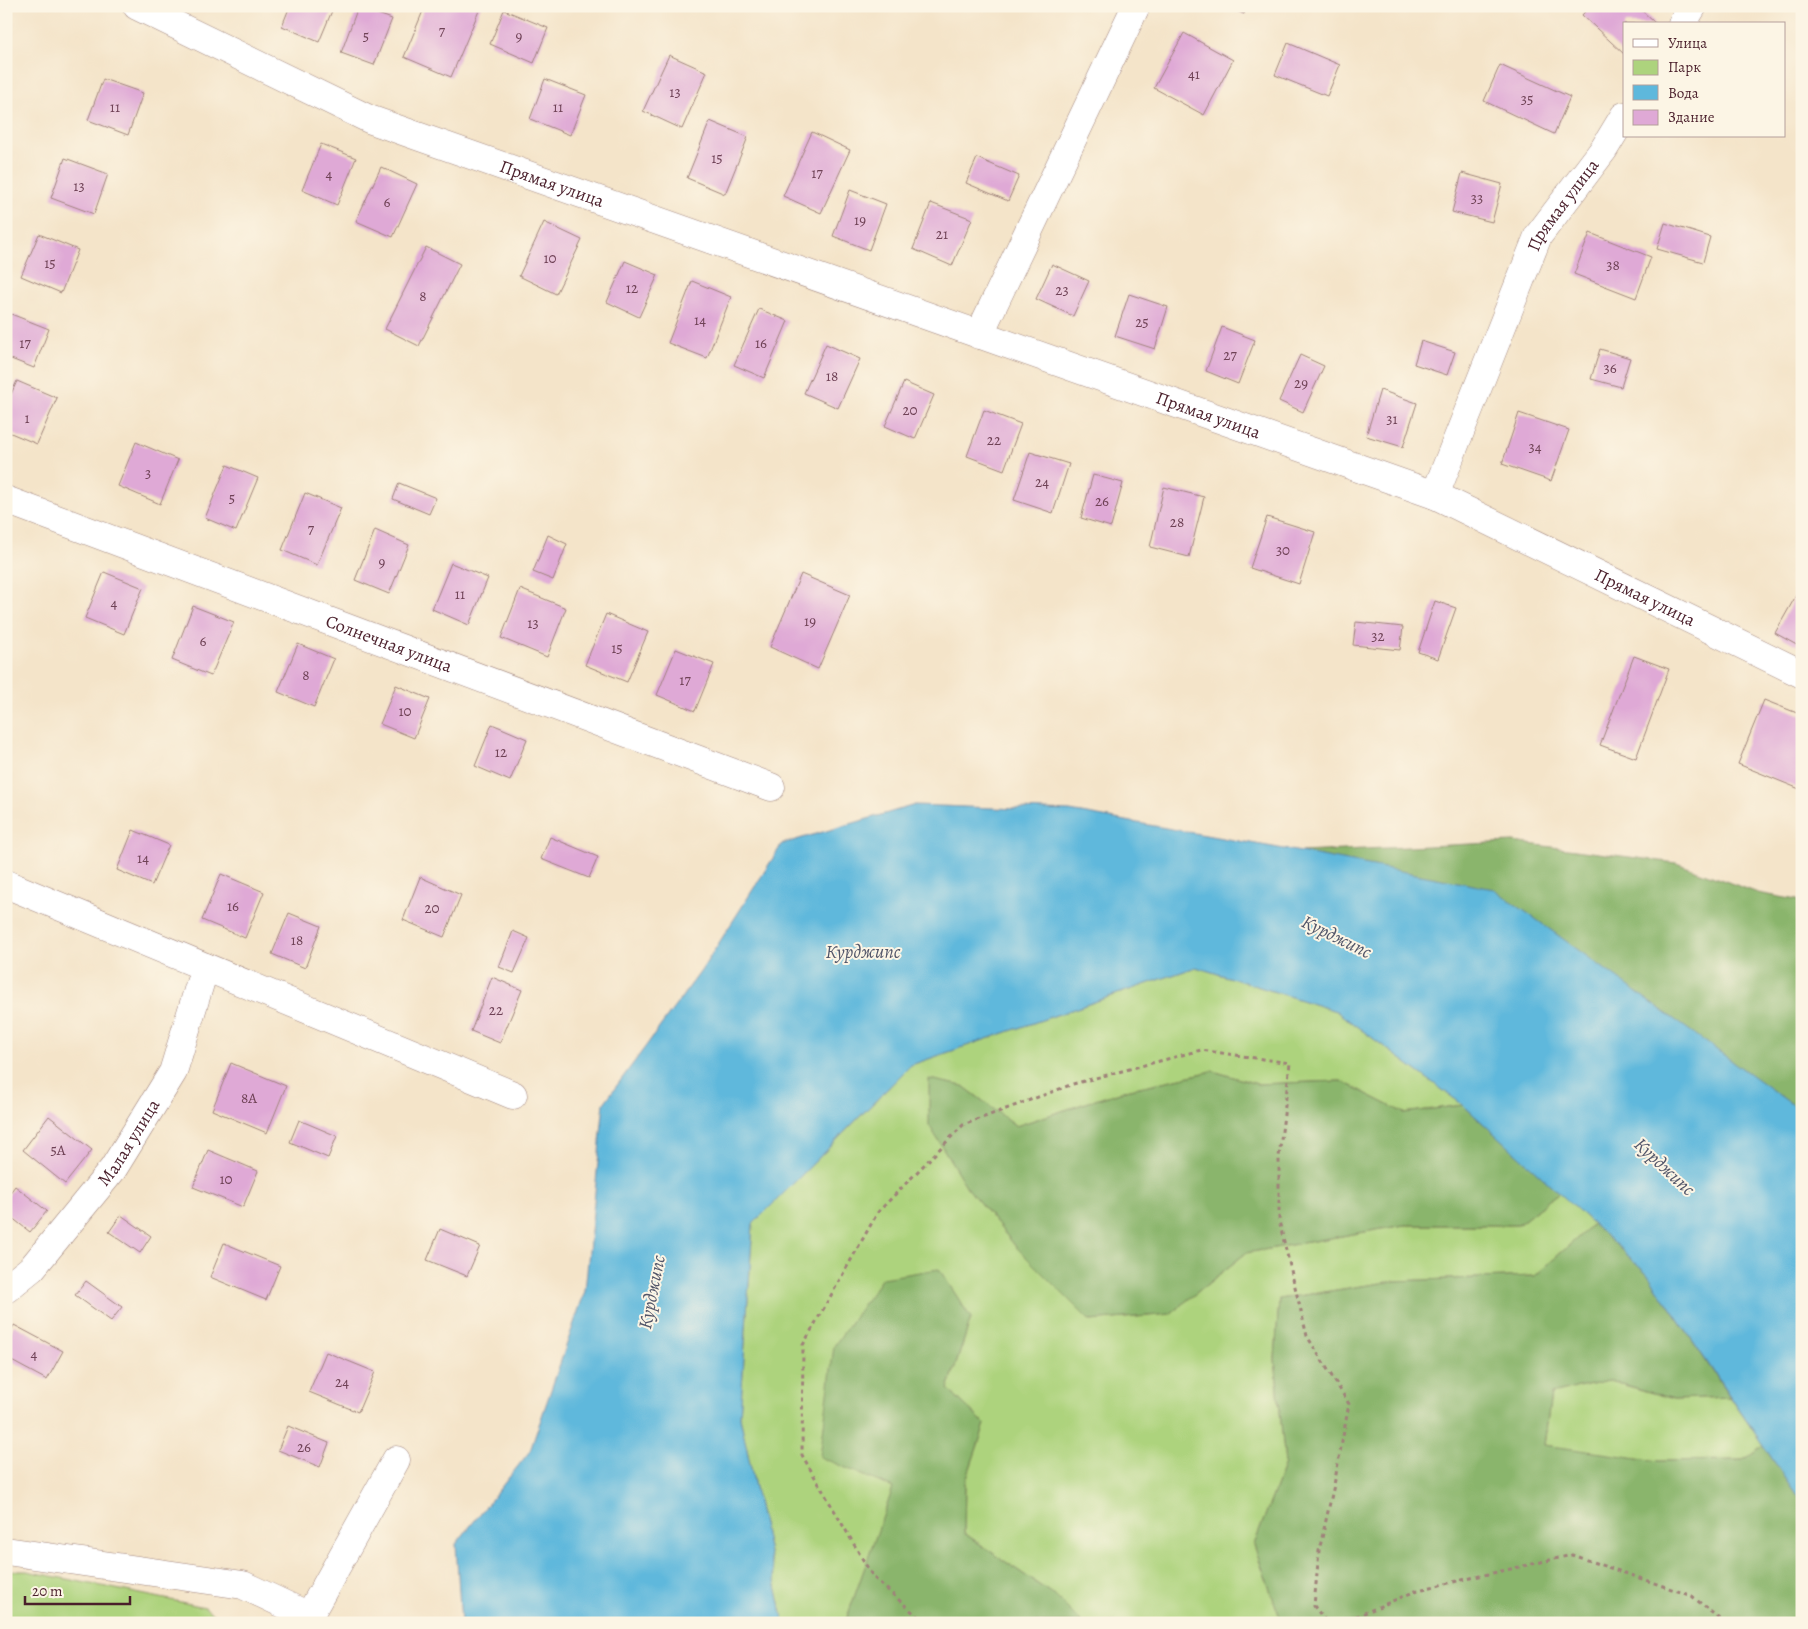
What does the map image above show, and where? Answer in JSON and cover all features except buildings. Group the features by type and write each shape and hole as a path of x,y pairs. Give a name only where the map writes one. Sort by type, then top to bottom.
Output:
{"street":[{"name":"Прямая улица","path":"137,6 369,119 1435,495 1802,674"},
{"path":"979,335 1136,6"},
{"path":"1683,22 1693,6"},
{"name":"Прямая улица","path":"1435,495 1538,236 1604,149 1623,118"},
{"name":"Солнечная улица","path":"6,500 771,787"},
{"path":"6,884 512,1095"},
{"name":"Малая улица","path":"6,1289 32,1268 113,1169 173,1072 205,967"},
{"path":"6,1551 243,1585 311,1619 396,1460"}],"path":[{"path":"925,1623 873,1577 802,1455 803,1345 878,1212 963,1125 1073,1084 1201,1050 1290,1063 1279,1157 1279,1221 1307,1336 1349,1404 1319,1551 1314,1606 1327,1623"},
{"path":"1341,1623 1418,1590 1572,1555 1692,1596 1724,1623"}],"green space":[{"path":"1513,842 1676,863 1758,893 1802,901 1802,1114 1797,1108 1301,852"},
{"path":"1196,967 1336,1011 1463,1105 1404,1113 1341,1081 1257,1084 1213,1071 1126,1090 1016,1126 963,1086 966,1186 1017,1248 1090,1321 1170,1314 1246,1253 1404,1225 1518,1225 1559,1192 1593,1224 1535,1276 1394,1281 1279,1299 1275,1359 1285,1464 1254,1545 1282,1623 1082,1623 1055,1596 964,1533 965,1483 985,1424 948,1389 971,1318 894,1488 845,1623 784,1623 740,1417 753,1224 911,1065"},
{"path":"1213,1071 1257,1084 1341,1081 1404,1113 1463,1105 1559,1192 1518,1225 1404,1225 1246,1253 1170,1314 1090,1321 1017,1248 966,1186 929,1125 929,1079 963,1086 1016,1126 1126,1090"},
{"path":"1593,1224 1647,1273 1730,1397 1674,1399 1607,1380 1551,1394 1544,1445 1659,1461 1743,1460 1763,1445 1802,1503 1802,1623 1282,1623 1254,1545 1285,1464 1275,1359 1279,1299 1394,1281 1535,1276"},
{"path":"939,1269 971,1318 948,1389 985,1424 965,1483 964,1533 1055,1596 1082,1623 845,1623 893,1488 820,1457 834,1346 882,1278"},
{"path":"1607,1380 1674,1399 1730,1397 1763,1445 1743,1460 1659,1461 1544,1446 1551,1394"},
{"path":"6,1571 27,1571 205,1607 222,1623 6,1623"}],"water":[{"name":"Курджипс","path":"915,805 1070,811 1494,889 1797,1108 1802,1114 1802,1503 1647,1273 1463,1105 1336,1011 1196,967 911,1065 753,1224 740,1417 784,1623 461,1623 456,1544 530,1451 585,1291 604,1103 701,971 782,844"}]}
